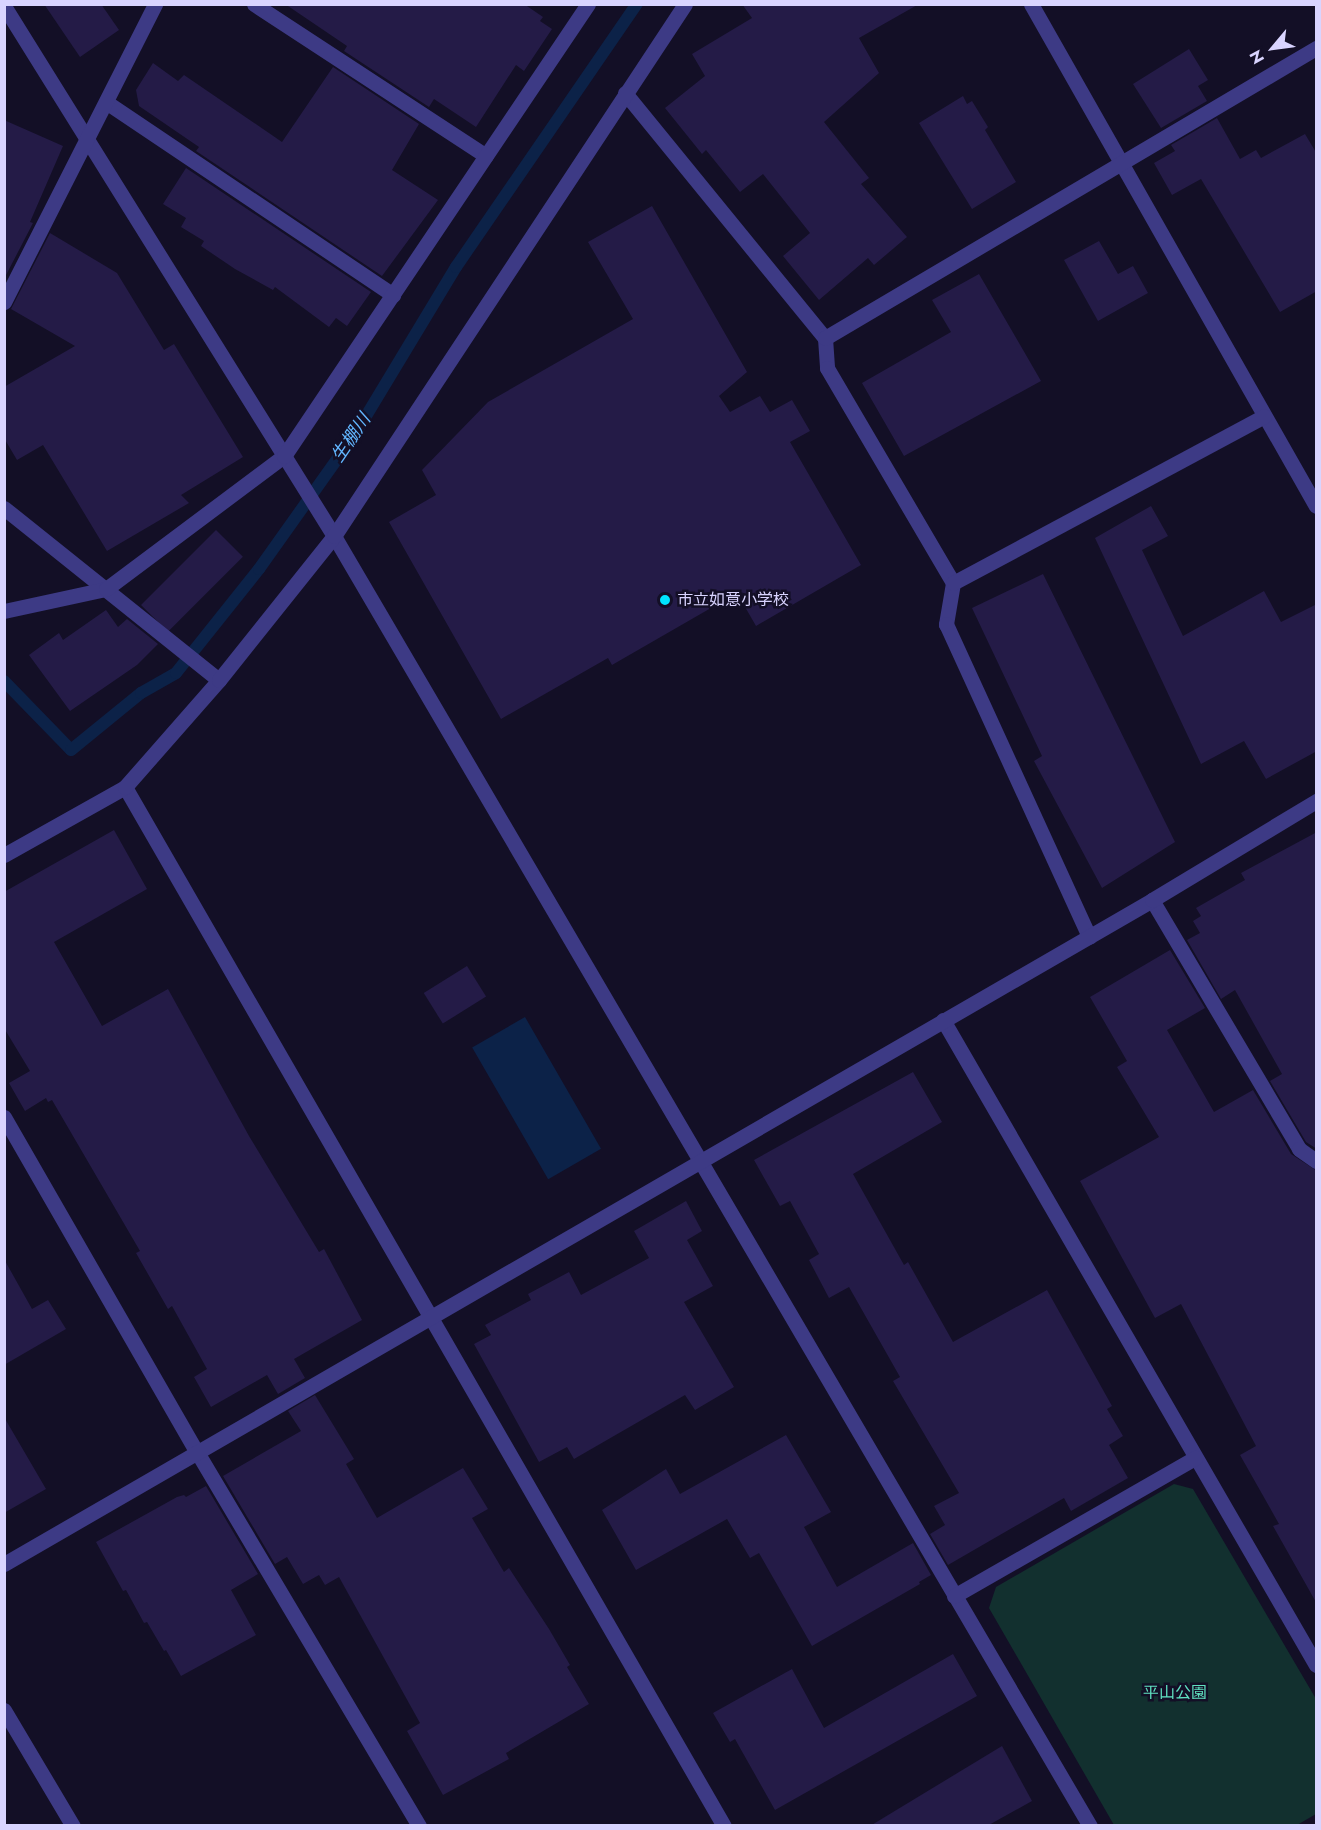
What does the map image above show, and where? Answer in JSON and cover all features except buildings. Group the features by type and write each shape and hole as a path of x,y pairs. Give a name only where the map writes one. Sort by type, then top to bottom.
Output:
{"street":[{"path":"4,302 155,4"},
{"path":"254,4 486,156"},
{"path":"4,611 106,589 284,456 588,4"},
{"path":"4,855 125,787 334,536 685,4"},
{"path":"1032,4 1317,506"},
{"path":"4,6 334,536 1090,1826"},
{"path":"825,338 1120,161 1317,48"},
{"path":"625,93 825,338 826,368 953,583 946,624 1089,937"},
{"path":"106,102 393,295"},
{"path":"953,583 1264,416"},
{"path":"4,508 215,677"},
{"path":"125,787 724,1826"},
{"path":"4,1564 1089,937 1317,801"},
{"path":"1152,900 1299,1149 1317,1161"},
{"path":"943,1020 1317,1665"},
{"path":"4,1117 197,1452 419,1826"},
{"path":"954,1596 1195,1458"},
{"path":"4,1710 73,1826"}],"green space":[{"name":"平山公園","path":"1174,1484 1193,1489 1316,1699 1316,1814 1297,1825 1114,1825 989,1608 996,1587"}],"water":[{"path":"525,1017 601,1149 548,1179 472,1048"}],"waterway":[{"name":"生棚川","path":"4,681 71,750 141,693 176,673 259,569 357,431 456,267 637,4"}],"place":[{"name":"市立如意小学校","path":"665,600"}]}
